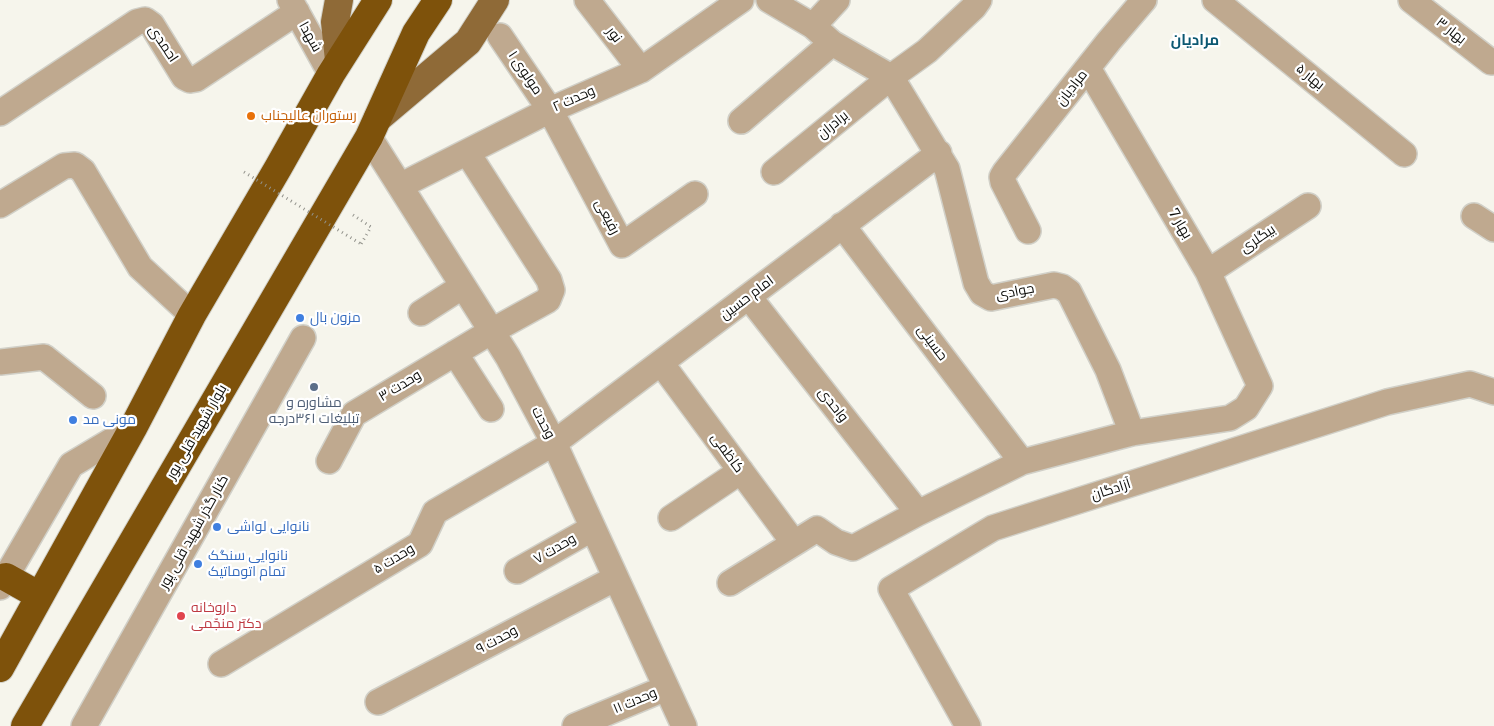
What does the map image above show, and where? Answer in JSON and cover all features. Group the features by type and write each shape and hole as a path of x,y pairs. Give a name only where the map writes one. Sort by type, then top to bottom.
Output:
{"highway":[{"name":"بلوار شهید قلی پور","path":"25,726 373,128 416,33 438,0"},
{"path":"0,668 133,428 192,314 335,67 376,3"},
{"path":"3,582 40,596"}],"main road":[{"path":"335,67 335,22 339,0"},
{"path":"373,128 468,42 495,0"}],"street":[{"name":"نور","path":"587,0 641,70"},
{"name":"وحدت ۲","path":"400,186 550,110 641,70 741,0"},
{"name":"جوادی","path":"769,0 813,26 832,43 891,77 947,169 976,283 982,293 991,298 1054,284 1069,292 1108,370 1132,433"},
{"path":"813,26 837,0"},
{"path":"891,77 927,51 979,0"},
{"name":"مرادیان","path":"1028,231 1002,177 1144,0"},
{"name":"بهار ۵","path":"1215,0 1404,154"},
{"name":"بهار ۳","path":"1411,0 1491,62"},
{"name":"شهدا","path":"293,6 335,67"},
{"name":"احمدی","path":"0,113 137,22 145,20 152,25 184,77 190,80 196,79 293,6"},
{"name":"مولوی ۱","path":"500,36 550,110"},
{"path":"741,121 832,43"},
{"name":"بهار 7","path":"1088,68 1208,272 1260,386 1246,408 1230,418 1132,433"},
{"name":"برادران","path":"774,172 891,77"},
{"name":"رفیعی","path":"550,110 622,245 695,194"},
{"name":"وحدت","path":"373,128 400,186 508,357 554,443 684,726"},
{"name":"وحدت ۳","path":"329,461 354,414 492,331 548,300 552,290 549,280 467,152"},
{"name":"امام حسین","path":"554,443 939,153"},
{"path":"0,205 64,166 75,164 83,171 140,267 192,314"},
{"name":"بیگلری","path":"1208,272 1308,206"},
{"name":"حسینی","path":"842,225 1022,462"},
{"path":"420,313 463,286"},
{"name":"واحدی","path":"749,297 918,514"},
{"name":"کنار گذر شهید قلی پور","path":"84,726 303,338"},
{"path":"455,353 491,409"},
{"path":"0,362 44,357 93,396"},
{"name":"کاظمی","path":"661,363 794,543"},
{"name":"آزادگان","path":"968,726 891,589 993,528 1387,402 1470,384 1494,392"},
{"path":"3,582 71,465 133,428"},
{"path":"730,582 817,529 836,542 853,548 1022,462 1132,433"},
{"name":"وحدت ۵","path":"221,664 420,544 435,512 554,443"},
{"path":"671,518 741,471"},
{"name":"وحدت ۷","path":"517,571 593,528"},
{"name":"وحدت ۹","path":"378,702 616,578"},
{"name":"وحدت ۱۱","path":"575,726 666,688"}],"path":[{"path":"244,172 361,244 371,227"}],"place":[{"name":"رستوران عالیجناب","path":"251,116"},
{"name":"مزون بال","path":"300,318"},
{"name":"مشاوره و تبلیغات ۳۶۱درجه","path":"314,387"},
{"name":"مونی مد","path":"73,420"},
{"name":"نانوایی لواشی","path":"217,527"},
{"name":"نانوایی سنگک تمام اتوماتیک","path":"198,564"},
{"name":"داروخانه دکتر منجّمی","path":"181,616"}],"district":[{"name":"مرادیان","path":"1195,41"}]}
